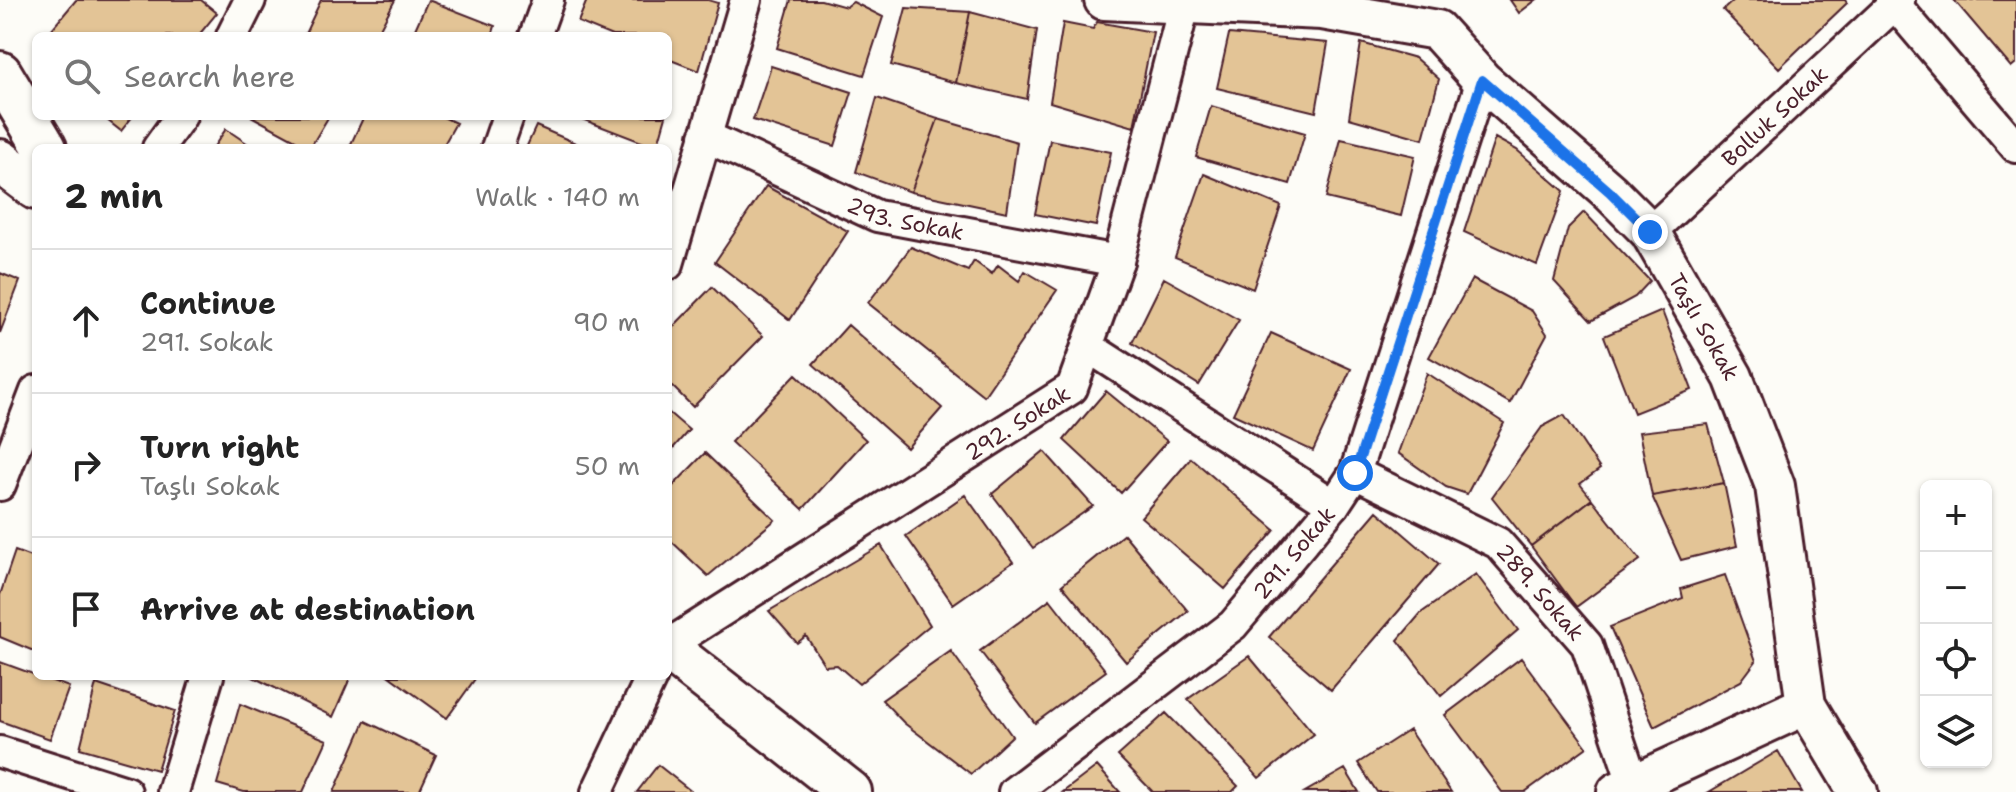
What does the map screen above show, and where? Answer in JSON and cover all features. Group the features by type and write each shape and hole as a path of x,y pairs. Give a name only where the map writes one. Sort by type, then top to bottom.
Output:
{"main road":[{"path":"0,73 43,144"},
{"path":"0,161 32,185"},
{"path":"672,650 850,792"}],"street":[{"path":"234,32 250,0"},
{"path":"536,32 548,0"},
{"path":"672,250 746,0"},
{"name":"Taşlı Sokak","path":"1104,0 1435,15 1482,80 1610,192 1650,232 1733,377 1775,486 1806,705 1858,792"},
{"path":"1895,1 2016,147"},
{"name":"Bolluk Sokak","path":"1650,232 1895,1"},
{"name":"292. Sokak","path":"672,644 1072,388 1118,261 1184,6"},
{"name":"291. Sokak","path":"1014,792 1233,625 1334,505 1355,473 1482,80"},
{"path":"161,144 178,120"},
{"path":"498,144 507,120"},
{"name":"293. Sokak","path":"705,136 877,216 1118,261"},
{"path":"1087,346 1334,505"},
{"path":"0,485 32,401"},
{"name":"289. Sokak","path":"1355,473 1498,543 1587,645 1629,789"},
{"path":"173,792 207,680"},
{"path":"597,792 650,680"},
{"path":"1629,789 1806,705"},
{"path":"0,752 126,792"}],"building":[{"path":"76,0 201,0 217,13 201,32 49,32"},
{"path":"321,0 395,0 378,32 306,32"},
{"path":"428,0 495,26 493,32 414,32"},
{"path":"587,0 708,0 718,3 699,71 672,61 672,32 602,32 578,22"},
{"path":"791,0 821,0 846,7 853,2 883,17 864,75 777,48"},
{"path":"1510,0 1536,0 1519,13"},
{"path":"1734,0 1845,0 1847,3 1779,68 1723,10"},
{"path":"1954,0 2016,0 2016,63 2011,67"},
{"path":"906,8 970,12 956,83 891,65"},
{"path":"970,12 1037,30 1027,99 956,83"},
{"path":"1097,22 1153,32 1134,127 1050,102 1063,23 1093,29"},
{"path":"1229,34 1328,43 1316,112 1217,88"},
{"path":"1361,43 1415,58 1439,79 1423,139 1349,118"},
{"path":"771,66 852,92 835,146 753,120"},
{"path":"877,98 938,119 911,192 856,172"},
{"path":"1211,106 1305,133 1290,184 1196,157"},
{"path":"938,119 1017,142 1007,212 911,192"},
{"path":"107,120 130,120 121,131"},
{"path":"258,120 327,120 312,144 303,144"},
{"path":"362,120 450,120 456,123 444,144 351,144"},
{"path":"584,120 665,120 658,144 647,144"},
{"path":"536,126 578,144 528,144"},
{"path":"226,129 248,144 216,144"},
{"path":"1495,138 1517,150 1564,191 1537,265 1464,232"},
{"path":"1341,139 1415,156 1401,216 1326,198"},
{"path":"1050,140 1111,152 1096,226 1035,214"},
{"path":"1204,174 1281,206 1253,289 1175,257"},
{"path":"766,186 848,231 790,320 715,262"},
{"path":"1584,212 1650,281 1635,297 1591,321 1554,281 1568,228"},
{"path":"911,247 968,271 974,261 992,274 998,265 1019,281 1025,271 1057,290 984,396 868,303"},
{"path":"0,273 20,281 0,333"},
{"path":"1164,278 1239,320 1199,385 1132,343"},
{"path":"1472,279 1532,311 1547,334 1510,403 1429,357"},
{"path":"712,287 763,336 693,407 672,386 672,328"},
{"path":"1662,311 1692,390 1634,413 1604,336"},
{"path":"848,325 942,408 907,448 813,364"},
{"path":"1271,333 1351,369 1313,451 1233,414"},
{"path":"1427,373 1504,423 1467,494 1446,487 1398,453"},
{"path":"796,374 866,440 803,509 731,442"},
{"path":"1106,391 1167,441 1121,493 1064,440"},
{"path":"672,415 689,430 672,449"},
{"path":"1564,415 1600,469 1580,484 1592,499 1531,546 1492,497 1542,427"},
{"path":"1708,424 1724,483 1652,496 1639,432"},
{"path":"1044,451 1093,506 1033,548 992,494"},
{"path":"705,453 775,520 708,576 672,542 672,487"},
{"path":"1191,458 1275,530 1225,589 1141,517"},
{"path":"1724,483 1737,546 1681,560 1652,496"},
{"path":"965,495 1013,562 953,604 906,536"},
{"path":"1592,499 1640,560 1576,607 1531,546"},
{"path":"1377,511 1439,564 1331,690 1269,637"},
{"path":"1124,534 1188,611 1126,662 1062,585"},
{"path":"881,545 930,625 859,684 837,665 825,666 806,636 797,643 769,611"},
{"path":"15,551 32,557 32,650 0,637 0,595"},
{"path":"1476,574 1518,630 1441,696 1398,640 1421,613"},
{"path":"1725,575 1756,661 1741,681 1654,727 1610,627 1683,598 1681,589"},
{"path":"1050,599 1106,671 1035,723 980,651"},
{"path":"951,651 1012,736 971,774 904,723 882,700"},
{"path":"1249,656 1314,734 1259,778 1188,699"},
{"path":"1521,658 1587,747 1525,792 1502,792 1445,715"},
{"path":"0,662 32,674 32,680 50,680 69,687 50,739 0,721"},
{"path":"259,680 349,680 333,717"},
{"path":"395,680 474,680 447,718"},
{"path":"96,684 175,711 157,770 80,748"},
{"path":"240,704 327,740 303,792 244,792 217,784"},
{"path":"1166,713 1238,786 1232,792 1153,792 1118,756"},
{"path":"365,721 436,755 419,792 334,792"},
{"path":"1409,730 1451,792 1377,792 1358,763"},
{"path":"1778,751 1802,792 1709,792"},
{"path":"658,765 692,792 637,792"},
{"path":"1097,766 1120,792 1063,792"},
{"path":"1345,769 1359,792 1305,792"}],"route":[{"path":"1355,473 1482,80 1610,192 1650,232"}]}
